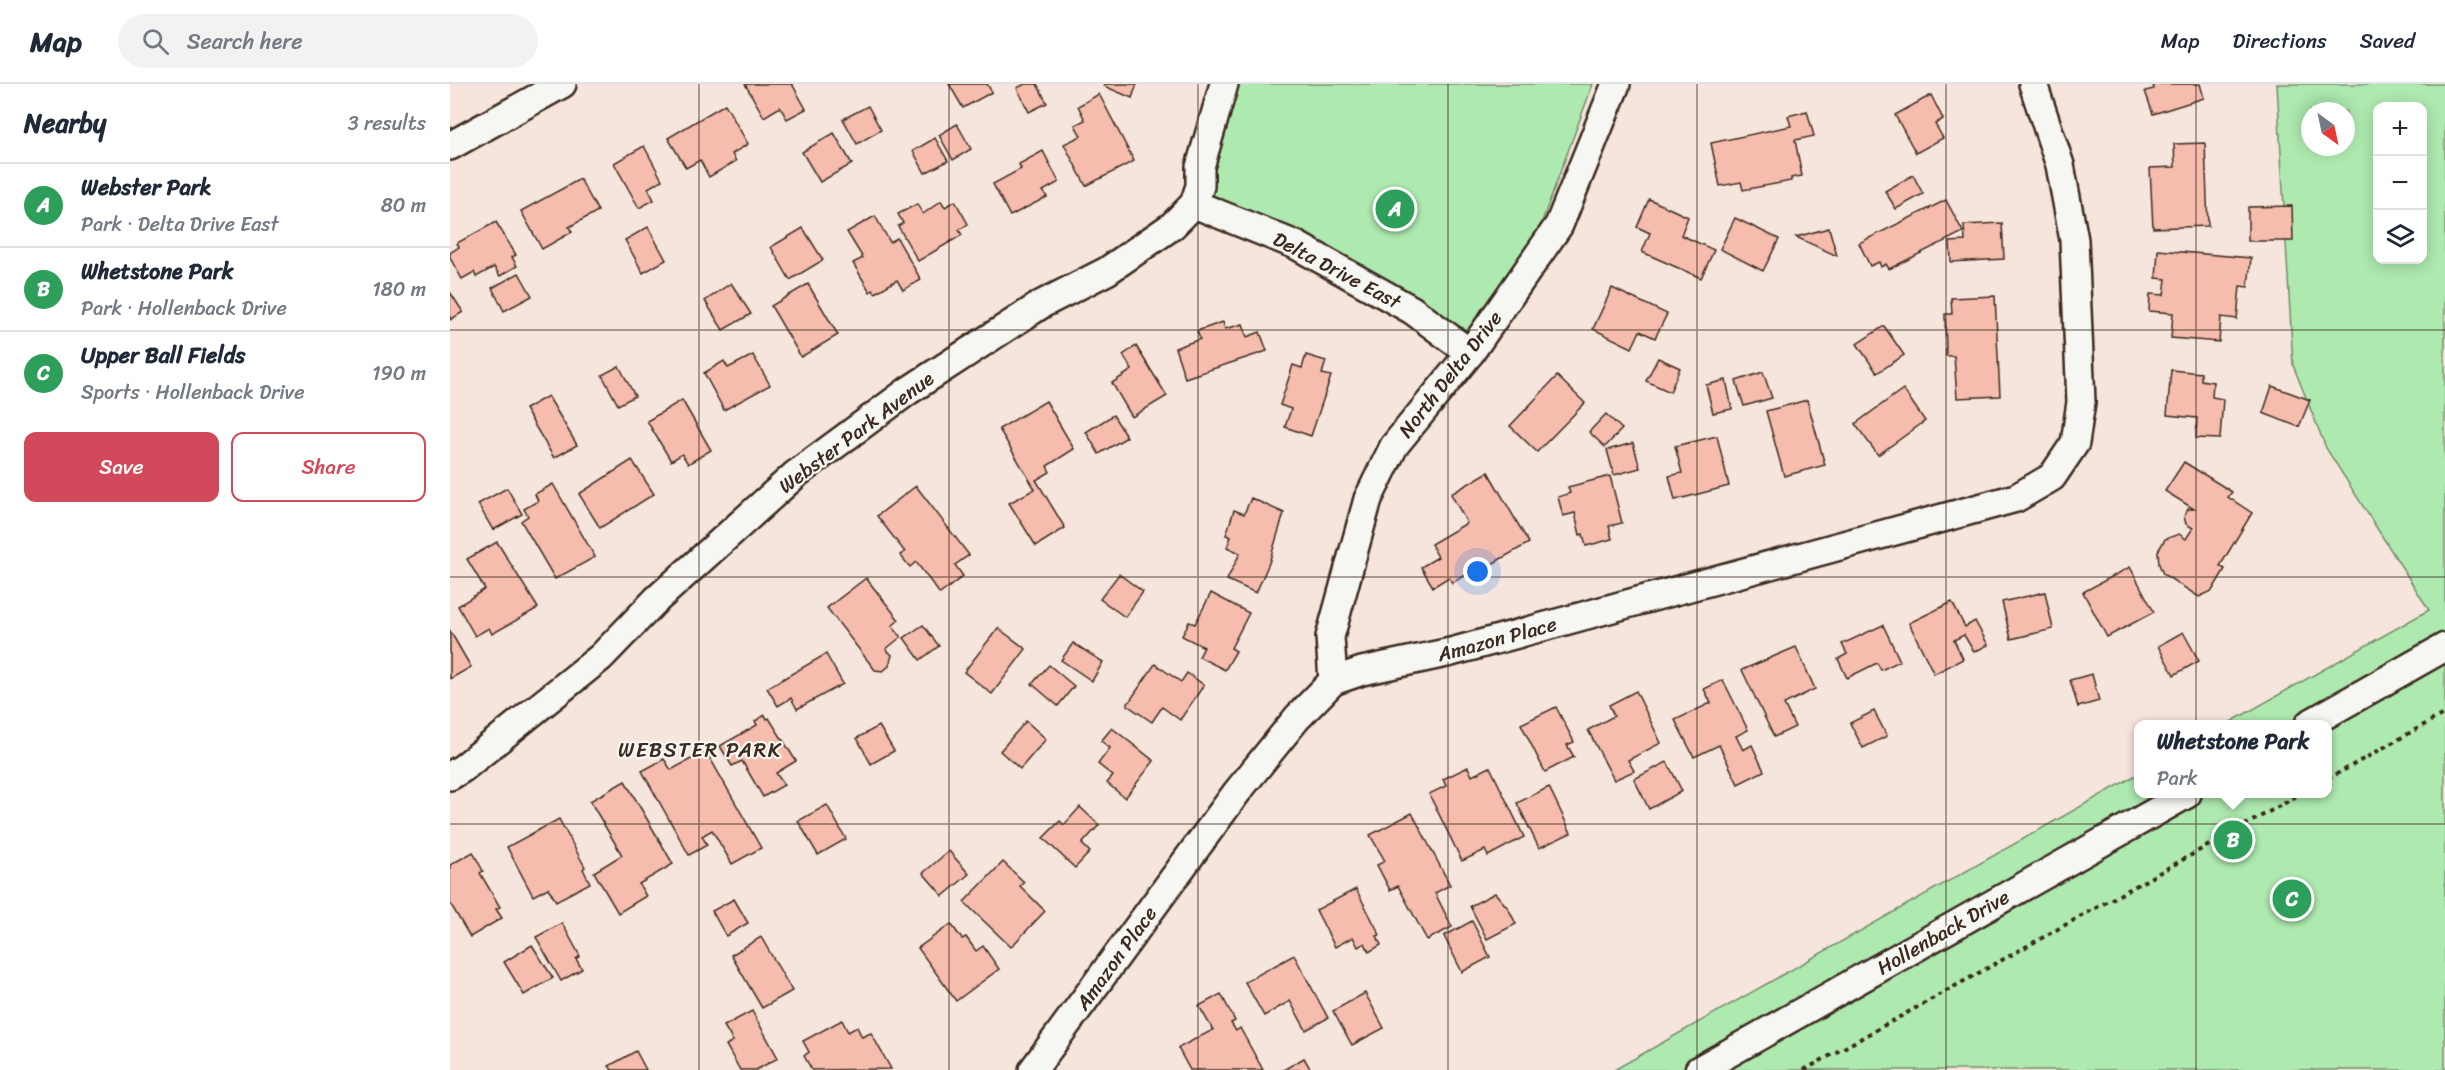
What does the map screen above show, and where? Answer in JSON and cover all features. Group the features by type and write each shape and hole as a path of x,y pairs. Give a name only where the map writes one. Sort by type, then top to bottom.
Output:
{"street":[{"path":"450,146 562,84"},
{"path":"1194,204 1200,186 1200,167 1224,84"},
{"name":"North Delta Drive","path":"1333,681 1330,637 1368,499 1394,446 1470,353 1558,225 1616,84"},
{"name":"Amazon Place","path":"1033,1070 1237,792 1297,718 1333,681 1362,671 1462,649 2016,498 2052,477 2075,443 2081,402 2074,240 2060,165 2033,84"},
{"name":"Delta Drive East","path":"1194,204 1296,245 1412,310 1470,353"},
{"name":"Webster Park Avenue","path":"450,776 601,657 656,600 796,474 917,384 1041,304 1107,271 1172,226 1194,204"},
{"path":"2316,720 2445,647"},
{"name":"Hollenback Drive","path":"1699,1070 2180,798"}],"path":[{"path":"2332,777 2445,713"},
{"path":"1804,1070 2294,798"}],"green space":[{"path":"1238,84 1593,84 1535,240 1468,331 1274,223 1211,194 1216,144"},
{"path":"2277,84 2445,84 2445,1070 1614,1070 2134,776 2134,798 2332,798 2332,720 2234,720 2429,610 2326,448 2293,365"}],"building":[{"path":"745,84 792,84 806,109 787,119 780,107 764,117"},
{"path":"949,84 987,84 992,92 963,108"},
{"path":"1025,84 1037,84 1047,103 1029,112 1017,88"},
{"path":"1104,84 1137,84 1132,98"},
{"path":"2153,84 2200,84 2204,98 2153,114 2145,91 2154,89"},
{"path":"1099,94 1134,161 1086,186 1064,144 1081,136 1075,125 1085,120 1078,106"},
{"path":"1931,95 1943,119 1935,124 1943,138 1916,153 1895,115"},
{"path":"725,104 748,144 732,154 736,161 709,177 700,160 686,168 668,138"},
{"path":"868,106 881,130 857,144 843,119"},
{"path":"1807,111 1814,136 1795,140 1802,176 1791,178 1791,181 1743,190 1741,182 1720,186 1711,143 1791,126 1788,116"},
{"path":"957,124 971,149 953,160 939,135"},
{"path":"834,133 852,164 820,182 802,152"},
{"path":"935,138 948,161 925,173 913,151"},
{"path":"2205,143 2208,226 2153,228 2150,168 2175,167 2174,144"},
{"path":"644,146 662,180 648,188 654,200 639,208 614,163"},
{"path":"1043,151 1059,182 1043,191 1047,197 1010,216 993,184 1021,169 1019,164"},
{"path":"1913,175 1923,194 1896,209 1885,191"},
{"path":"580,179 598,211 569,227 572,232 542,249 521,211"},
{"path":"1649,199 1688,217 1681,235 1714,250 1701,278 1642,252 1650,233 1637,227"},
{"path":"1946,200 1963,232 1889,269 1886,264 1881,267 1879,262 1870,266 1859,243"},
{"path":"941,201 945,207 955,201 968,224 959,230 962,235 918,261 898,226 903,223 898,214 917,204 923,214"},
{"path":"2292,206 2293,241 2248,241 2248,207"},
{"path":"875,216 890,242 897,238 921,280 903,290 897,280 875,293 873,290 870,292 853,263 863,258 847,232"},
{"path":"1735,218 1779,239 1763,271 1720,249"},
{"path":"496,222 516,255 512,257 517,266 500,276 494,267 476,277 474,272 462,279 450,258 450,253 459,247 457,243"},
{"path":"2002,223 2004,259 1951,262 1950,242 1965,241 1964,225"},
{"path":"648,227 666,260 643,273 625,240"},
{"path":"803,228 823,260 790,280 771,247"},
{"path":"1829,228 1837,256 1796,237"},
{"path":"2158,250 2251,258 2248,287 2240,286 2237,319 2221,317 2219,342 2171,338 2173,313 2149,311 2150,294 2164,295 2166,279 2156,278"},
{"path":"519,273 532,296 504,311 492,288"},
{"path":"731,283 751,314 723,330 705,301"},
{"path":"808,284 838,335 801,357 771,306"},
{"path":"1612,288 1667,314 1655,338 1640,331 1632,348 1593,329"},
{"path":"450,292 463,312 450,320"},
{"path":"1995,296 2000,396 1957,398 1954,356 1946,356 1945,314 1952,314 1951,298"},
{"path":"1223,322 1225,329 1243,324 1247,337 1260,332 1267,351 1185,378 1175,348 1200,339 1197,331"},
{"path":"1884,326 1904,355 1877,373 1857,344"},
{"path":"1136,346 1167,396 1132,417 1112,383 1132,370 1123,355"},
{"path":"753,355 770,385 724,410 704,373 724,361 728,368"},
{"path":"1306,355 1326,361 1322,374 1331,376 1311,436 1285,427 1291,409 1280,405 1293,365 1302,368"},
{"path":"1658,358 1680,368 1670,392 1646,381"},
{"path":"619,366 635,396 618,405 602,375"},
{"path":"2171,370 2201,373 2201,380 2213,382 2212,397 2223,399 2220,439 2196,438 2197,418 2167,415"},
{"path":"1763,372 1772,398 1744,406 1736,381"},
{"path":"1557,376 1585,403 1537,452 1510,426"},
{"path":"1726,380 1732,409 1713,413 1706,385"},
{"path":"2272,386 2310,400 2299,427 2263,413"},
{"path":"1903,389 1925,421 1878,455 1855,424"},
{"path":"548,396 577,445 554,458 525,409"},
{"path":"682,400 711,450 688,464 682,454 671,461 647,421"},
{"path":"1807,400 1825,465 1784,476 1766,411"},
{"path":"1046,401 1074,449 1047,466 1050,472 1036,480 1065,528 1036,546 1009,503 1035,489 999,429"},
{"path":"1606,414 1622,429 1605,447 1589,432"},
{"path":"1113,415 1127,437 1099,454 1086,432"},
{"path":"1717,436 1729,486 1675,500 1669,476 1682,473 1675,446"},
{"path":"1633,443 1640,468 1614,475 1607,450"},
{"path":"632,460 654,494 600,528 579,494"},
{"path":"2184,462 2232,492 2228,497 2252,513 2220,566 2225,569 2212,591 2199,597 2163,574 2159,564 2158,551 2165,539 2179,534 2186,539 2193,528 2186,524 2184,517 2188,509 2194,509 2165,491"},
{"path":"1488,472 1529,543 1490,565 1488,562 1452,583 1449,577 1433,587 1421,567 1438,557 1431,544 1467,523 1451,494"},
{"path":"1610,476 1622,523 1609,526 1612,539 1586,546 1583,534 1580,535 1575,513 1563,516 1558,497 1570,493 1568,487"},
{"path":"553,484 595,557 555,579 521,521 528,516 524,509 538,501 535,494"},
{"path":"916,486 969,555 955,565 963,576 940,594 916,562 910,567 900,555 905,552 877,516"},
{"path":"507,488 522,514 493,530 478,504"},
{"path":"1251,498 1284,513 1269,563 1256,593 1227,580 1240,553 1227,547 1231,537 1226,535 1234,510 1244,514"},
{"path":"497,542 538,608 492,634 489,628 475,636 458,606 485,589 467,559"},
{"path":"2130,567 2154,612 2107,637 2083,592"},
{"path":"1119,574 1143,592 1125,617 1100,599"},
{"path":"866,578 899,620 892,626 901,637 886,649 892,655 889,666 883,671 875,670 827,608"},
{"path":"2045,592 2053,629 2011,639 2002,602"},
{"path":"1211,593 1249,613 1231,648 1236,651 1225,670 1199,657 1204,647 1182,636 1189,622 1195,624"},
{"path":"1952,602 1965,627 1975,621 1988,645 1974,652 1964,635 1954,640 1963,659 1934,674 1909,623"},
{"path":"923,625 939,646 920,660 904,638"},
{"path":"1883,625 1900,661 1881,670 1877,663 1847,678 1838,659 1847,654 1842,644"},
{"path":"998,628 1026,649 992,694 964,672"},
{"path":"450,631 471,667 450,679"},
{"path":"2183,632 2199,661 2174,675 2158,646"},
{"path":"1073,643 1103,662 1092,681 1061,660"},
{"path":"1796,647 1815,689 1784,704 1795,727 1774,737 1742,670"},
{"path":"826,654 843,684 797,709 791,698 778,706 767,688"},
{"path":"1155,664 1181,682 1187,673 1204,685 1180,720 1162,707 1152,722 1127,705"},
{"path":"1049,665 1074,686 1058,706 1032,684"},
{"path":"2092,674 2099,701 2078,707 2070,680"},
{"path":"1723,680 1748,730 1736,736 1743,750 1752,745 1764,771 1738,784 1719,745 1694,757 1675,720 1711,703 1704,689"},
{"path":"1636,691 1661,743 1628,760 1634,771 1614,780 1588,730 1614,716 1609,705"},
{"path":"1556,707 1574,742 1567,745 1574,757 1545,772 1521,724"},
{"path":"1874,711 1887,736 1863,748 1850,723"},
{"path":"765,715 796,761 776,773 784,785 763,797 742,761 732,766 720,746 757,725 755,721"},
{"path":"1026,721 1046,739 1020,769 1000,751"},
{"path":"879,726 894,751 871,764 857,738"},
{"path":"1112,728 1154,761 1125,798 1107,783 1113,776 1098,764 1110,748 1101,741"},
{"path":"706,751 761,848 732,864 712,830 702,836 707,845 689,855 642,771 664,759 671,770"},
{"path":"1667,762 1682,791 1649,809 1634,779"},
{"path":"1468,767 1472,776 1490,767 1524,837 1488,856 1485,850 1462,861 1429,794 1446,786 1443,779"},
{"path":"625,781 673,864 639,884 646,896 618,913 594,872 622,855 590,801"},
{"path":"1549,787 1571,833 1539,848 1517,803"},
{"path":"827,805 846,839 818,855 798,821"},
{"path":"1080,807 1099,825 1082,844 1090,852 1075,868 1043,838 1060,821 1064,825"},
{"path":"1412,813 1450,885 1435,893 1452,927 1427,940 1398,886 1390,890 1377,865 1385,861 1370,835"},
{"path":"559,819 585,867 583,869 590,883 556,901 548,888 533,896 507,847"},
{"path":"949,851 969,874 943,896 923,873"},
{"path":"473,852 483,871 480,873 500,907 496,909 502,918 470,937 450,903 450,865"},
{"path":"1003,862 1024,882 1020,886 1045,911 1011,947 964,902"},
{"path":"1356,889 1380,935 1377,936 1381,945 1369,952 1365,943 1358,947 1353,937 1335,947 1316,910"},
{"path":"1495,893 1508,908 1516,924 1487,939 1470,906"},
{"path":"734,899 748,923 726,936 712,911"},
{"path":"1472,921 1490,957 1462,972 1444,936"},
{"path":"562,923 580,956 576,959 582,969 561,981 536,937"},
{"path":"951,924 962,939 966,937 976,951 983,946 999,969 956,1001 918,948"},
{"path":"761,937 792,991 762,1008 731,955"},
{"path":"532,945 553,978 524,995 504,962"},
{"path":"1294,955 1328,1018 1306,1030 1290,1001 1264,1016 1245,982"},
{"path":"1365,993 1384,1028 1352,1045 1333,1011"},
{"path":"1221,994 1235,1021 1231,1023 1236,1031 1240,1028 1263,1070 1190,1070 1178,1048 1213,1030 1199,1006"},
{"path":"752,1011 778,1058 756,1070 740,1070 726,1045 733,1041 724,1026"},
{"path":"842,1020 848,1032 857,1027 862,1037 871,1033 891,1069 812,1070 804,1056 809,1052 803,1041"},
{"path":"636,1051 646,1070 612,1070 609,1066"},
{"path":"1304,1058 1311,1070 1283,1070"}],"place":[{"name":"Webster Park","path":"1395,209"},
{"name":"Whetstone Park","path":"2233,840"},
{"name":"Upper Ball Fields","path":"2292,899"}],"district":[{"name":"WEBSTER PARK","path":"700,750"}]}
